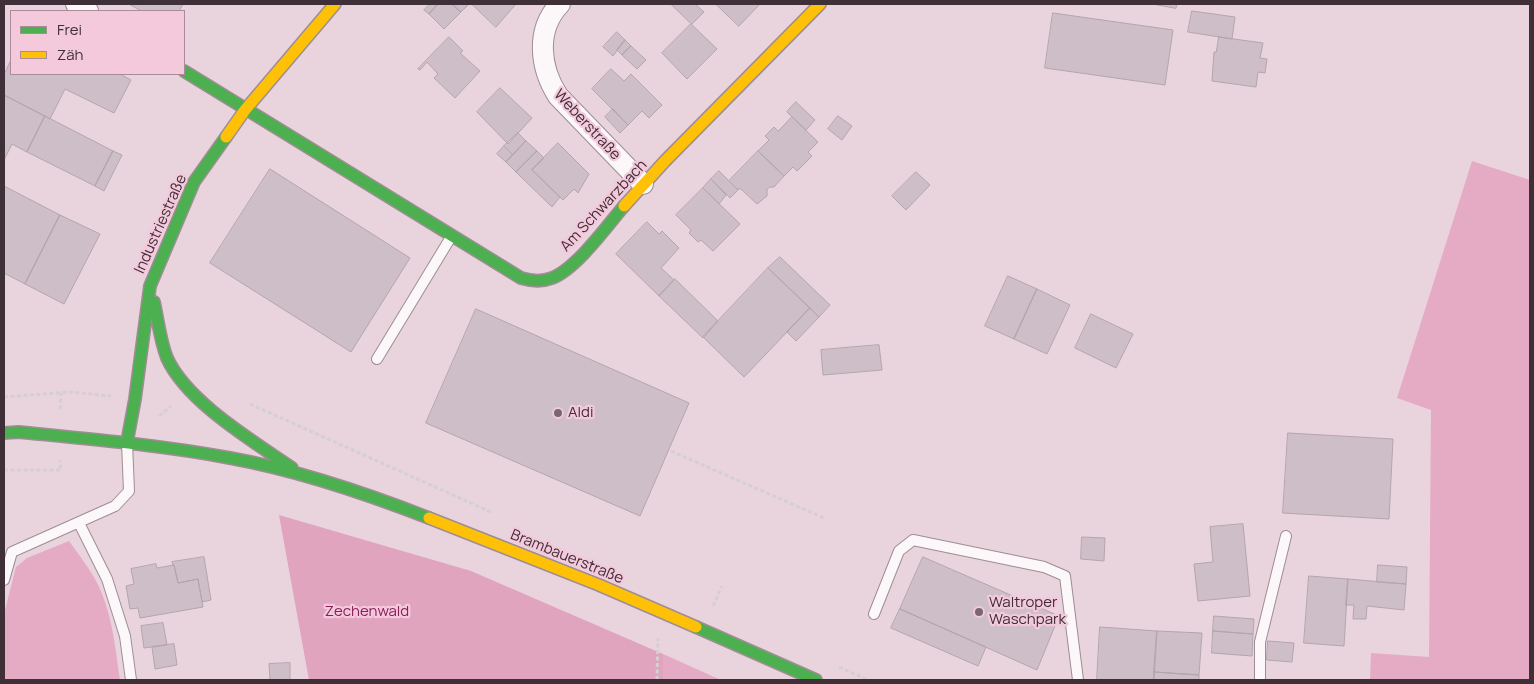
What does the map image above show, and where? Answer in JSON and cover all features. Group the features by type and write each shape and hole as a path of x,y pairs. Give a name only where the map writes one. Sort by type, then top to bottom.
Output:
{"main road":[{"name":"Industriestraße","path":"127,442 135,399 150,286 194,182 245,110 334,4"},
{"name":"Am Schwarzbach","path":"185,72 451,236 521,278 533,282 546,280 559,274 588,249 643,184 820,4"},
{"name":"Brambauerstraße","path":"150,286 168,359 188,389 302,476"},
{"name":"Brambauerstraße","path":"4,433 19,432 127,442 231,458 302,476 409,510 599,585 816,680"}],"street":[{"name":"Weberstraße","path":"560,4 550,18 543,42 542,54 550,83 558,96 643,184"}],"lane":[{"path":"377,359 451,236"},
{"path":"4,580 12,552 115,506 129,491 127,442"},
{"path":"79,523 107,579 125,636 131,680"},
{"path":"1260,680 1260,642 1286,536"},
{"path":"874,614 900,551 913,540 1044,567 1065,576 1078,680"}],"path":[{"path":"4,398 70,392 135,399 170,407"},
{"path":"671,452 824,518"},
{"path":"711,610 722,586"},
{"path":"657,680 657,640 669,615"}],"shaded area":[{"path":"1472,161 1530,180 1530,680 1370,680 1371,653 1429,657 1431,410 1397,398"},
{"path":"69,541 92,574 101,591 112,628 120,680 4,680 4,614 16,567 27,558"},
{"path":"663,654 721,680 663,680"}],"green space":[{"name":"Zechenwald","path":"279,515 471,571 663,654 663,680 309,680"}],"building":[{"path":"129,4 183,4 180,10 140,10"},
{"path":"430,4 438,4 429,14 424,10"},
{"path":"438,4 452,4 461,12 444,29 429,14"},
{"path":"452,4 469,4 461,12"},
{"path":"472,4 516,4 496,27"},
{"path":"671,4 695,4 704,12 692,24"},
{"path":"716,4 760,4 739,26"},
{"path":"1153,4 1177,4 1176,8"},
{"path":"1192,11 1235,17 1232,39 1188,32"},
{"path":"1053,13 1173,30 1165,85 1045,68"},
{"path":"691,24 717,49 687,79 662,53"},
{"path":"617,32 625,40 613,56 603,47"},
{"path":"449,37 463,51 460,53 480,71 455,98 434,78 438,74 427,62 420,70 418,69"},
{"path":"1219,37 1263,43 1260,58 1267,59 1265,73 1258,72 1256,87 1212,81 1214,52 1216,52"},
{"path":"625,40 631,46 622,55 617,50"},
{"path":"631,46 646,60 637,69 622,55"},
{"path":"10,62 10,75 122,75 131,80 114,113 65,89 50,119 4,95 4,75"},
{"path":"611,69 624,81 631,74 662,105 649,118 642,111 628,125 592,89"},
{"path":"500,88 532,118 508,144 477,112"},
{"path":"4,95 45,116 27,152 12,144 4,160"},
{"path":"796,102 815,120 806,130 787,112"},
{"path":"613,109 628,125 620,133 605,117"},
{"path":"45,116 113,151 95,186 27,152"},
{"path":"838,116 852,126 842,140 828,129"},
{"path":"792,117 818,142 808,152 812,156 797,171 793,167 784,176 758,151 769,140 765,136 774,127 778,131"},
{"path":"518,133 526,141 513,155 504,146"},
{"path":"526,141 537,151 516,172 506,162"},
{"path":"558,143 589,174 578,193 574,189 563,200 532,170"},
{"path":"504,146 513,155 506,162 497,154"},
{"path":"113,151 122,155 104,191 95,186"},
{"path":"537,151 544,158 532,170 560,197 552,207 516,172"},
{"path":"758,151 784,176 774,187 767,189 767,196 757,204 729,181"},
{"path":"270,169 410,258 351,352 210,263"},
{"path":"719,171 738,190 730,198 711,179"},
{"path":"916,172 930,185 906,210 892,196"},
{"path":"711,179 726,195 719,204 703,188"},
{"path":"4,186 60,215 25,284 4,273"},
{"path":"703,188 740,224 713,251 701,240 698,242 689,233 691,230 676,215"},
{"path":"60,215 100,234 64,304 25,284"},
{"path":"647,222 659,234 662,231 679,248 661,268 674,280 659,296 616,254"},
{"path":"780,257 830,305 819,317 768,268"},
{"path":"768,268 810,308 744,377 703,337"},
{"path":"1008,276 1037,289 1014,339 985,326"},
{"path":"675,279 718,321 703,338 659,296"},
{"path":"1037,289 1070,305 1047,354 1014,339"},
{"path":"810,308 819,317 796,341 787,332"},
{"name":"Aldi","path":"476,309 689,403 640,516 426,423"},
{"path":"1091,314 1133,334 1116,368 1075,348"},
{"path":"879,345 882,370 823,375 821,350"},
{"path":"1288,433 1393,439 1389,519 1283,513"},
{"path":"1243,524 1250,596 1198,601 1194,564 1213,562 1210,527"},
{"path":"1082,537 1105,538 1104,561 1081,559"},
{"path":"204,557 211,600 202,602 198,579 178,583 172,562"},
{"name":"Waltroper Waschpark","path":"923,557 1059,616 1037,670 900,609"},
{"path":"156,564 157,568 174,565 178,583 198,579 203,607 140,618 138,608 130,609 126,586 134,584 131,569"},
{"path":"1378,565 1407,567 1406,584 1377,582"},
{"path":"1309,576 1348,579 1344,646 1304,643"},
{"path":"1348,579 1406,584 1404,610 1367,606 1366,619 1353,619 1354,605 1346,605"},
{"path":"900,609 986,647 978,666 891,628"},
{"path":"1214,616 1254,619 1253,634 1213,631"},
{"path":"163,623 167,645 144,648 141,626"},
{"path":"1100,627 1157,631 1154,680 1097,680"},
{"path":"1157,631 1202,633 1199,675 1154,672"},
{"path":"1213,631 1253,634 1252,656 1212,653"},
{"path":"1268,641 1294,643 1292,662 1267,660"},
{"path":"174,644 177,665 155,669 152,647"},
{"path":"290,663 290,680 270,680 269,664"},
{"path":"1154,672 1199,675 1199,680 1154,680"}],"traffic: fast":[{"path":"185,72 521,278 544,280 561,273 581,257 624,206"},
{"path":"127,442 135,399 150,286 194,182 226,137"},
{"path":"154,302 167,358 189,390 222,419 292,468"},
{"path":"4,433 19,432 177,449 255,463 331,483 429,518"},
{"path":"696,627 816,680"}],"traffic: slow":[{"path":"226,137 245,110 335,4"},
{"path":"624,206 665,161 820,4"},
{"path":"429,518 599,585 696,627"}],"place":[{"name":"Aldi","path":"558,413"},
{"name":"Waltroper Waschpark","path":"979,612"}]}
